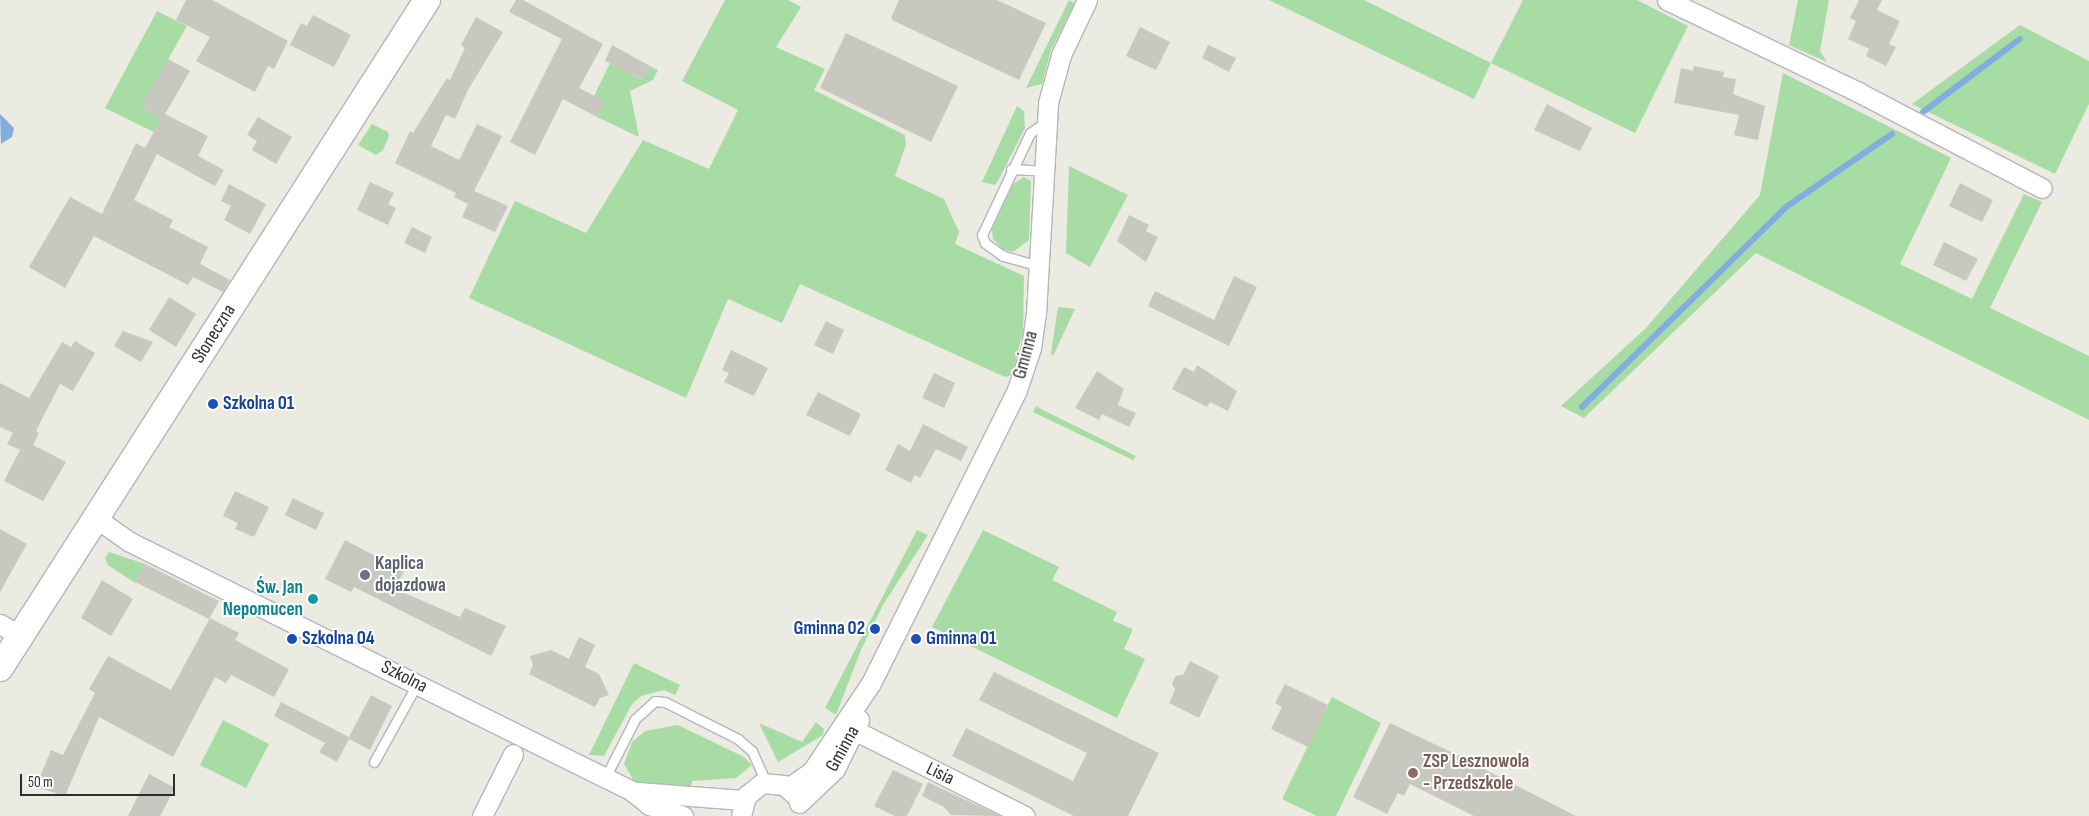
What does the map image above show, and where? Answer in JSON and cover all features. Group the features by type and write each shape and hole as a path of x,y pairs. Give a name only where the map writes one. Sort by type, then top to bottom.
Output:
{"main road":[{"name":"Słoneczna","path":"0,668 11,630 97,519 427,0"}],"street":[{"name":"Gminna","path":"788,788 812,771 871,683 1017,390 1031,348 1039,266 1046,122 1059,62 1087,0"},
{"path":"1667,0 1860,93 2042,188"},
{"name":"Szkolna","path":"97,519 128,541 632,791 662,812 683,816"},
{"name":"Gminna","path":"800,810 835,769 856,731 871,683"},
{"name":"Lisia","path":"856,731 1025,816"},
{"path":"482,816 514,754"},
{"path":"742,808 753,788 766,783 788,788 800,810"},
{"name":"Szkolna","path":"632,791 742,808"}],"lane":[{"path":"1039,266 1003,256 985,243 982,235 1030,133 1046,122"},
{"path":"1012,169 1044,171"},
{"path":"374,762 417,683"},
{"path":"605,778 635,718 655,701 665,702 738,739 755,756 766,783"}],"green space":[{"path":"725,0 788,0 801,7 776,47 825,69 814,90 905,135 906,145 895,176 944,199 959,232 955,244 1024,276 1023,332 1012,375 1005,377 800,284 782,323 728,299 686,398 469,298 515,201 586,233 643,140 709,169 738,110 682,81"},
{"path":"1069,0 1075,3 1051,50 1042,84 1026,88"},
{"path":"1269,0 1364,0 1491,63 1474,99"},
{"path":"1523,0 1637,0 1688,26 1635,133 1491,63"},
{"path":"1798,0 1829,0 1820,51 1827,62 1789,45"},
{"path":"157,11 187,26 141,107 161,119 154,132 105,108"},
{"path":"2020,25 2089,61 2089,104 2055,174 1912,104"},
{"path":"610,63 642,80 650,66 658,70 653,80 630,91 639,137 597,117 605,101 594,96"},
{"path":"1783,73 1951,158 1900,264 1972,299 2024,194 2042,202 1990,308 2089,356 2089,420 1756,253 1584,418 1561,406 1646,328 1760,195"},
{"path":"1017,106 1024,111 1025,128 995,185 982,182"},
{"path":"372,124 388,132 389,136 383,150 376,155 358,145"},
{"path":"1069,166 1128,195 1090,267 1066,253"},
{"path":"1024,177 1031,181 1029,240 1013,252 1002,249 993,239 992,229 1013,184"},
{"path":"1058,307 1075,309 1053,356 1051,354"},
{"path":"1036,406 1136,456 1133,460 1033,412"},
{"path":"917,530 928,535 883,605 861,650 836,715 825,708"},
{"path":"983,530 1059,567 1052,580 1117,612 1113,621 1133,629 1124,649 1145,659 1117,718 932,627"},
{"path":"109,552 145,564 135,583 108,565 105,558"},
{"path":"634,663 680,685 675,695 664,690 641,696 632,704 604,756 589,755"},
{"path":"1332,697 1381,723 1336,816 1317,816 1282,799"},
{"path":"223,720 269,744 246,788 200,765"},
{"path":"816,722 824,729 823,735 778,762 759,723 802,742"},
{"path":"678,725 744,757 752,765 736,778 692,781 690,791 635,783 624,764 632,742 645,731"}],"water":[{"path":"0,114 14,128 12,137 1,144"}],"building":[{"path":"186,0 212,0 288,41 274,69 268,66 255,92 196,61 210,37 176,20"},
{"path":"516,0 523,0 603,44 579,88 605,101 597,117 563,99 535,155 510,142 562,39 509,12"},
{"path":"899,0 997,0 1046,23 1019,80 894,21 891,18"},
{"path":"1859,0 1882,0 1877,10 1900,21 1889,44 1896,47 1886,66 1866,56 1869,49 1848,39 1856,21 1850,18"},
{"path":"313,15 351,35 334,67 290,45 301,23 307,26"},
{"path":"476,17 503,32 468,90 455,119 446,115 431,146 459,160 477,124 502,136 474,191 508,206 495,232 462,217 468,204 454,197 456,193 395,163 410,131 413,133 447,78 450,80 465,48 461,45"},
{"path":"1140,27 1170,42 1156,70 1126,56"},
{"path":"846,33 958,86 931,142 820,88"},
{"path":"612,45 650,66 643,80 605,61"},
{"path":"1208,45 1236,58 1229,72 1202,58"},
{"path":"168,59 190,71 165,114 208,136 198,156 224,170 215,186 157,154 134,200 173,220 169,227 208,247 200,264 230,280 223,292 193,277 188,285 94,236 65,288 29,267 70,197 102,214 136,143 145,148 161,119 141,107"},
{"path":"1694,66 1724,72 1723,77 1736,79 1733,94 1765,106 1758,140 1734,135 1739,115 1674,103 1681,68 1693,71"},
{"path":"1547,104 1592,128 1580,151 1534,130"},
{"path":"258,117 292,137 276,164 252,150 257,141 247,135"},
{"path":"370,182 394,193 388,204 396,208 388,225 357,210"},
{"path":"1960,183 1993,200 1982,222 1949,206"},
{"path":"229,184 266,204 250,234 224,220 231,206 221,201"},
{"path":"1129,215 1149,225 1146,231 1158,237 1146,262 1117,241"},
{"path":"412,227 432,237 425,253 404,243"},
{"path":"1944,242 1978,259 1966,281 1933,265"},
{"path":"1234,276 1257,287 1229,346 1148,306 1155,291 1214,320"},
{"path":"169,297 196,314 176,347 149,330"},
{"path":"826,321 844,330 833,354 814,345"},
{"path":"123,331 153,342 141,362 114,346"},
{"path":"75,341 95,353 73,391 60,384 36,431 39,433 33,445 66,462 43,501 4,481 20,450 7,444 13,433 0,427 0,383 29,398 62,342 71,347"},
{"path":"731,350 768,368 754,396 724,382 729,373 722,370"},
{"path":"1197,365 1237,391 1228,411 1210,402 1207,407 1172,389 1184,367 1194,372"},
{"path":"1097,371 1124,389 1118,405 1136,413 1129,427 1102,414 1099,420 1075,408"},
{"path":"934,373 955,383 944,408 922,398"},
{"path":"818,392 861,414 850,436 806,415"},
{"path":"923,424 968,447 961,461 936,449 920,478 915,475 911,483 885,470 898,444 910,451"},
{"path":"235,491 269,507 254,537 235,529 238,523 223,516"},
{"path":"293,498 324,513 316,530 285,515"},
{"path":"0,529 27,544 0,592"},
{"path":"345,540 404,571 395,589 460,617 465,608 506,626 491,656 354,587 351,592 325,579"},
{"path":"145,564 219,601 209,619 135,582"},
{"path":"102,580 133,599 111,636 81,618"},
{"path":"210,618 239,633 235,640 289,669 274,697 231,675 226,683 215,677 173,757 99,717 65,796 36,787 51,750 63,755 95,693 89,689 108,656 171,690"},
{"path":"579,637 595,645 585,667 599,674 609,695 600,698 595,707 529,674 533,665 530,656 551,650 569,659"},
{"path":"1190,661 1219,676 1199,718 1169,703 1175,690 1172,683 1176,676 1184,674"},
{"path":"994,672 1159,753 1128,816 1074,816 952,756 966,728 1073,781 1087,753 979,700"},
{"path":"1285,684 1328,705 1308,747 1271,729 1282,707 1275,703"},
{"path":"371,695 392,706 370,750 349,739 337,762 319,752 325,743 274,716 281,702 349,737"},
{"path":"1390,723 1576,816 1474,816 1410,784 1404,796 1398,793 1387,814 1353,797"},
{"path":"893,770 923,784 907,816 895,816 874,806"},
{"path":"149,774 175,788 160,816 128,816"},
{"path":"928,782 1000,816 951,815 944,807 922,796"}],"waterway":[{"path":"1923,112 2020,39"},
{"path":"1582,407 1786,207 1892,134"}],"place":[{"name":"Szkolna 01","path":"213,404"},
{"name":"Kaplica dojazdowa","path":"365,575"},
{"name":"Św. Jan Nepomucen","path":"313,599"},
{"name":"Gminna 02","path":"875,629"},
{"name":"Szkolna 04","path":"292,639"},
{"name":"Gminna 01","path":"916,639"},
{"name":"ZSP Lesznowola - Przedszkole","path":"1413,773"}]}
